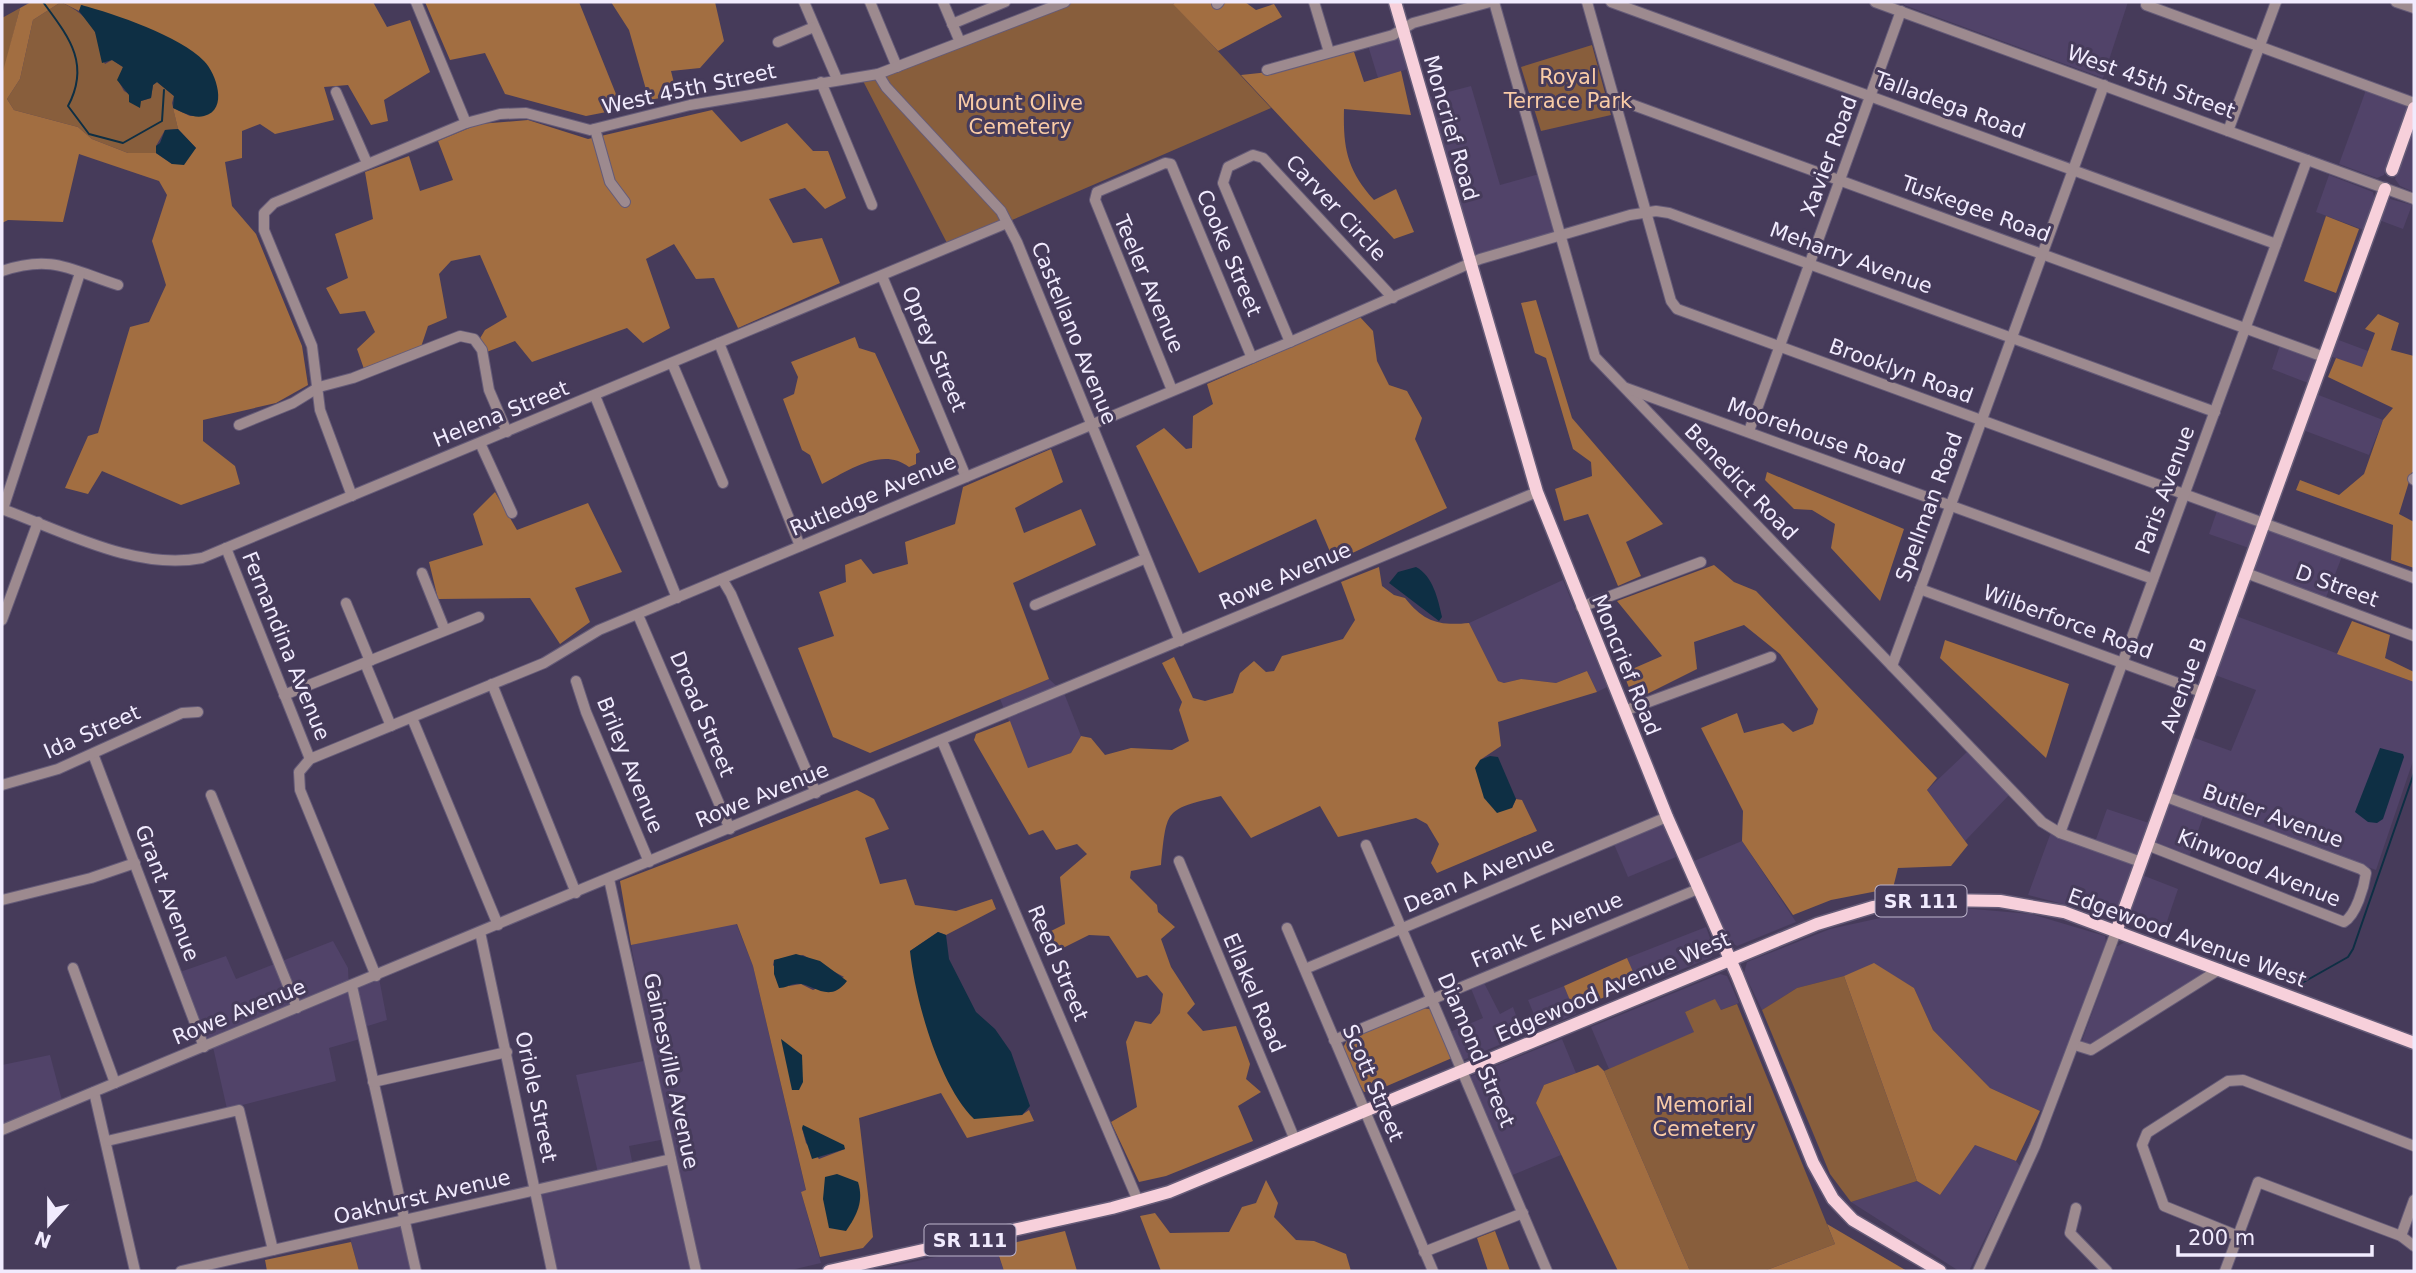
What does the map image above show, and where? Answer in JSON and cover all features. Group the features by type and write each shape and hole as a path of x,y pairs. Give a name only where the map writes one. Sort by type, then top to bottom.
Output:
{"main road":[{"name":"Moncrief Road","path":"1395,2 1537,492 1667,817 1730,959 1825,1188 1853,1220 1940,1271"},
{"name":"Avenue B","path":"2392,170 2414,105"},
{"name":"Avenue B","path":"2117,929 2385,189"},
{"name":"Edgewood Avenue West","path":"828,1271 1138,1201 1295,1140 1730,959 1854,911 1921,901 1965,899 2013,902 2071,913 2414,1043"}],"street":[{"path":"416,2 466,122"},
{"path":"804,2 837,79"},
{"path":"870,2 897,67"},
{"path":"943,2 960,41"},
{"path":"952,24 1005,2"},
{"name":"West 45th Street","path":"319,387 312,346 264,230 264,213 274,203 466,122 500,114 526,113 583,130 595,129 690,105 878,74 1065,2"},
{"path":"1314,2 1329,52"},
{"path":"1267,70 1403,29 1413,23 1492,2"},
{"name":"Benedict Road","path":"1492,2 1593,353 1622,387 2042,822 2060,833 2141,862"},
{"name":"Brooklyn Road","path":"1587,2 1646,212 1677,309 2414,578"},
{"name":"Talladega Road","path":"1611,2 2276,244"},
{"name":"West 45th Street","path":"1875,2 2414,199"},
{"path":"2228,131 2276,2"},
{"path":"2396,2 2414,8"},
{"path":"2146,5 2414,105"},
{"name":"Xavier Road","path":"1749,431 1901,11"},
{"path":"778,42 814,27"},
{"name":"Castellano Avenue","path":"878,74 886,87 1001,211 1180,641"},
{"path":"821,82 872,205"},
{"name":"Spellman Road","path":"1892,666 2104,85"},
{"path":"337,92 367,163"},
{"name":"Tuskegee Road","path":"1614,98 2324,356"},
{"path":"595,129 610,182 625,202"},
{"name":"Carver Circle","path":"1290,342 1223,183 1228,167 1248,156 1263,158 1393,298"},
{"name":"Paris Avenue","path":"2060,833 2307,160"},
{"name":"Teeler Avenue","path":"1171,164 1165,163 1097,192 1096,206 1172,390"},
{"name":"Cooke Street","path":"1171,164 1252,358"},
{"name":"Avenue B","path":"2385,189 2392,170"},
{"name":"Meharry Avenue","path":"1470,264 1646,212 1669,213 2215,412"},
{"name":"Helena Street","path":"2,509 151,560 184,561 226,548 1007,223"},
{"path":"2,271 39,261 118,285"},
{"name":"Rutledge Avenue","path":"310,758 544,663 599,630 1252,358 1470,264"},
{"path":"2,509 80,273"},
{"name":"Oprey Street","path":"881,276 966,477"},
{"path":"239,425 293,403 319,387 353,378 460,336 474,339 482,350 489,390 507,432"},
{"path":"719,343 800,546"},
{"path":"672,363 723,483"},
{"path":"319,387 320,410 352,496"},
{"name":"Moorehouse Road","path":"1622,387 2153,579"},
{"path":"595,396 677,598"},
{"path":"480,443 512,513"},
{"name":"Rowe Avenue","path":"2,1130 1537,492"},
{"path":"2,620 38,522"},
{"name":"Fernandina Avenue","path":"226,548 310,758 299,772 300,790 376,976"},
{"path":"1035,605 1144,559"},
{"path":"1581,607 1701,562"},
{"path":"422,573 444,628"},
{"name":"D Street","path":"2245,573 2414,636"},
{"path":"722,579 732,594 816,793"},
{"name":"Wilberforce Road","path":"1920,589 2202,692"},
{"path":"346,603 391,726"},
{"name":"Droad Street","path":"638,615 730,829"},
{"path":"284,695 444,628 479,617"},
{"path":"1624,711 1771,657"},
{"name":"Briley Avenue","path":"576,681 586,712 649,862"},
{"path":"492,684 576,893"},
{"name":"Ida Street","path":"2,785 38,776 93,754 182,713 198,712"},
{"path":"412,718 498,925"},
{"name":"Reed Street","path":"942,741 1138,1201"},
{"name":"Grant Avenue","path":"93,754 204,1047"},
{"path":"211,795 297,1009"},
{"name":"Butler Avenue","path":"2164,796 2366,873"},
{"name":"Dean A Avenue","path":"1305,969 1667,817"},
{"name":"Diamond Street","path":"1366,845 1404,928 1547,1271"},
{"name":"Kinwood Avenue","path":"2147,845 2344,922 2351,916 2366,873"},
{"name":"Ellakel Road","path":"1179,861 1295,1140"},
{"path":"2,900 71,883 135,863"},
{"name":"Gainesville Avenue","path":"609,879 696,1271"},
{"name":"Frank E Avenue","path":"1334,1040 1698,889"},
{"name":"Scott Street","path":"1287,928 1433,1271"},
{"name":"Avenue B","path":"1978,1271 2035,1146 2117,929"},
{"name":"Oriole Street","path":"480,932 552,1271"},
{"path":"73,968 116,1083"},
{"path":"2075,1045 2091,1050 2220,969"},
{"path":"352,986 416,1271"},
{"path":"373,1082 507,1052"},
{"path":"2238,1236 2164,1206 2142,1145 2147,1133 2228,1081 2243,1080 2414,1146"},
{"path":"94,1092 135,1271"},
{"path":"107,1142 239,1110 273,1250"},
{"name":"Oakhurst Avenue","path":"181,1271 671,1159"},
{"path":"2225,1271 2258,1182 2401,1236 2414,1246"},
{"path":"2401,1236 2414,1199"},
{"path":"2076,1208 2070,1233 2108,1271"},
{"path":"1424,1252 1523,1213"}],"shaded area":[{"path":"31,2 61,2 373,2 387,27 410,20 430,72 384,100 388,121 371,125 348,85 324,87 334,120 275,134 260,124 242,131 242,158 225,162 232,206 256,234 302,346 308,385 276,403 203,420 203,441 235,466 240,484 181,505 102,471 88,494 65,488 88,436 98,433 130,327 149,322 166,285 152,241 167,195 159,181 79,154 63,222 8,220 2,223 2,75 20,8","holes":["61,2 79,11 82,5 204,116 190,116 173,108 178,129 196,148 172,164 156,153 128,153 92,139 78,127 14,110 7,99 20,79 33,20"]},
{"path":"425,2 579,2 622,109 586,116 505,94 485,53 450,60"},
{"path":"611,2 715,2 724,41 700,68 671,71 677,95 649,100 629,30"},
{"path":"1211,2 1219,9 1226,2 1245,2 1256,10 1274,4 1282,17 1218,51 1173,4"},
{"path":"1905,2 2128,2 2103,78 1904,5"},
{"path":"1397,30 1408,69 1378,78 1366,39"},
{"path":"1353,49 1364,82 1401,71 1411,115 1344,109 1344,135 1348,158 1358,179 1374,200 1396,189 1414,232 1394,239 1241,75 1269,72"},
{"path":"1471,86 1500,185 1539,174 1556,234 1475,258 1429,97"},
{"path":"2366,90 2410,106 2384,175 2377,178 2339,164"},
{"path":"712,110 741,142 787,123 813,151 828,151 846,198 825,209 805,188 769,199 793,243 822,238 840,283 738,328 714,278 696,279 674,244 646,259 670,328 643,343 627,328 532,362 515,341 484,353 479,340 485,330 507,317 480,255 451,261 439,274 447,318 428,326 421,347 364,369 357,349 375,332 365,311 340,314 326,288 348,278 335,234 373,219 365,172 409,156 420,191 453,180 438,141 479,124 528,120 588,139"},
{"path":"2411,134 2414,135 2414,192 2400,186 2395,179"},
{"path":"2329,175 2373,192 2375,201 2364,230 2316,212"},
{"path":"2390,199 2412,205 2403,229 2379,220"},
{"path":"2326,216 2359,229 2336,293 2304,281"},
{"path":"1536,300 1572,418 1663,524 1626,542 1641,576 1618,586 1588,514 1564,521 1555,489 1592,476 1591,462 1573,449 1546,358 1535,353 1521,303"},
{"path":"2378,314 2399,323 2391,350 2414,356 2414,472 2399,514 2414,522 2414,568 2391,560 2393,525 2296,490 2300,480 2339,495 2364,474 2383,420 2393,408 2328,377 2336,358 2362,367 2375,333 2365,329"},
{"path":"1360,317 1373,331 1377,361 1389,385 1407,391 1422,418 1415,439 1447,508 1342,558 1331,554 1316,519 1199,573 1136,446 1164,428 1186,449 1192,448 1193,416 1213,404 1207,384"},
{"path":"855,337 859,348 875,353 920,452 916,454 916,464 909,467 899,461 876,460 854,467 822,484 810,455 802,450 783,399 794,394 798,377 791,362"},
{"path":"2336,339 2368,351 2362,368 2330,356"},
{"path":"2280,345 2317,358 2308,383 2272,369"},
{"path":"2316,394 2383,420 2369,455 2303,430"},
{"path":"1051,449 1063,482 1015,508 1024,533 1081,509 1096,545 1013,583 1049,679 870,753 833,737 798,648 834,636 819,592 846,582 845,565 861,559 873,574 908,564 905,542 955,524 963,487"},
{"path":"1767,472 1904,529 1880,601 1831,548 1835,524 1812,510 1794,509 1765,480"},
{"path":"495,492 517,530 588,503 622,572 575,588 590,622 560,644 530,598 438,599 429,562 483,545 473,514"},
{"path":"2217,511 2257,527 2249,548 2209,534"},
{"path":"2268,527 2343,554 2325,600 2251,572"},
{"path":"1714,565 1734,582 1756,591 1937,778 1927,790 1968,845 1951,866 1898,868 1893,888 1831,900 1793,915 1742,841 1743,811 1701,728 1737,713 1744,733 1783,723 1793,732 1813,724 1818,709 1780,654 1744,625 1694,642 1697,669 1639,698 1630,690 1623,673 1662,656 1617,601"},
{"path":"1379,567 1382,586 1394,595 1405,598 1426,617 1441,623 1469,623 1498,681 1504,683 1521,679 1556,683 1587,671 1597,692 1498,722 1501,746 1480,760 1512,808 1516,799 1522,800 1537,831 1437,873 1431,863 1439,844 1427,824 1416,818 1338,837 1320,806 1251,838 1221,796 1189,805 1172,814 1165,832 1161,865 1131,871 1130,878 1157,905 1158,912 1175,927 1161,939 1171,967 1195,1004 1187,1013 1203,1031 1236,1026 1250,1064 1246,1079 1261,1092 1238,1106 1253,1141 1166,1176 1139,1182 1111,1122 1137,1107 1126,1042 1135,1021 1151,1024 1160,1013 1163,994 1147,975 1137,978 1109,936 1089,935 1061,949 1044,944 1041,936 1065,924 1060,877 1087,854 1077,844 1056,850 1043,830 1029,835 974,740 976,734 1010,721 1028,768 1071,753 1081,736 1091,738 1105,755 1131,748 1172,750 1189,741 1179,710 1182,702 1162,663 1174,657 1193,698 1205,701 1233,693 1240,673 1254,661 1266,672 1274,671 1282,656 1343,639 1355,620 1341,582"},
{"path":"1563,580 1607,687 1597,692 1587,671 1556,683 1521,679 1504,683 1498,681 1469,623"},
{"path":"2236,616 2414,682 2414,758 2376,870 2206,808 2189,857 2153,844 2192,737 2231,751 2256,690 2215,675"},
{"path":"2352,621 2390,635 2385,658 2414,672 2414,682 2337,654"},
{"path":"1945,640 2069,684 2046,758 1940,658"},
{"path":"1049,679 1064,693 1081,736 1071,753 1028,768 1000,699"},
{"path":"1968,751 2010,794 1965,841 1927,790"},
{"path":"857,790 874,799 889,829 865,838 880,884 906,879 915,905 956,911 992,899 996,909 946,935 938,932 910,951 1022,1115 1029,1110 1034,1121 967,1138 941,1093 859,1118 873,1237 863,1248 820,1257 801,1192 806,1190 753,966 737,924 631,945 620,881","holes":["803,955 844,977 813,990 801,984 789,986 773,965 774,960","802,1128 845,1149 819,1159 806,1143"]},
{"path":"2107,809 2149,823 2116,912 2109,916 2028,895 2054,824 2095,842"},
{"path":"1660,817 1676,857 1628,877 1611,837"},
{"path":"1742,841 1796,922 1737,946 1730,942 1694,861"},
{"path":"2142,875 2178,889 2162,936 2131,924 2127,919"},
{"path":"1962,908 2031,914 2105,936 2106,942 2044,1109 2040,1111 1990,1088 1933,1030 1914,988 1874,964 1844,976 1797,988 1762,1010 1744,973 1747,962 1830,929 1921,909"},
{"path":"736,923 753,966 806,1191 801,1192 821,1263 787,1271 556,1271 540,1187 598,1173 576,1075 653,1059 631,945","holes":["671,1138 676,1157 633,1166 629,1146"]},
{"path":"1706,927 1714,949 1712,957 1639,987 1627,958"},
{"path":"333,941 348,968 349,991 379,978 387,1020 358,1029 360,1039 329,1048 336,1081 227,1109 213,1047 207,1049 180,972 226,956 236,979"},
{"path":"2125,942 2205,972 2096,1045 2079,1049 2116,947"},
{"path":"1627,958 1638,983 1574,1010 1564,986"},
{"path":"1874,963 1914,988 1933,1030 1990,1088 2040,1111 2016,1161 1975,1145 1940,1195 1917,1181 1844,976"},
{"path":"1720,974 1727,976 1739,1003 1721,1010 1715,1000 1685,1012 1695,1032 1609,1069 1591,1027"},
{"path":"1483,981 1500,1014 1513,1007 1523,1035 1463,1060 1450,1032 1483,1018 1470,986"},
{"path":"1564,986 1576,1014 1540,1029 1528,1000"},
{"path":"1420,1008 1431,1009 1452,1058 1380,1089 1364,1092 1341,1051 1349,1037"},
{"path":"1562,1039 1576,1073 1544,1085 1536,1103 1561,1155 1505,1178 1464,1079"},
{"path":"50,1055 64,1108 2,1134 2,1065"},
{"path":"1598,1065 1604,1071 1690,1271 1618,1271 1536,1103 1544,1085"},
{"path":"1975,1145 2016,1161 2020,1166 1969,1271 1959,1271 1851,1202 1917,1181 1940,1195"},
{"path":"1266,1180 1278,1203 1274,1217 1296,1240 1314,1241 1346,1254 1351,1271 1161,1271 1140,1216 1155,1213 1170,1233 1229,1232 1242,1207 1256,1203"},
{"path":"407,1217 420,1271 359,1271 348,1230"},
{"path":"1827,1224 1907,1271 1764,1271 1835,1244"},
{"path":"1065,1231 1077,1271 1004,1271 996,1247"},
{"path":"1495,1231 1510,1271 1488,1271 1477,1238"},
{"path":"351,1242 359,1271 267,1271 265,1260"},
{"path":"994,1244 1004,1271 872,1271"}],"green space":[{"path":"61,2 89,22 97,36 105,64 112,60 123,67 119,82 124,91 141,101 151,98 153,85 157,82 174,96 172,103 178,129 165,130 156,146 156,153 128,153 92,139 78,127 14,110 7,99 20,79 33,20"},
{"name":"Mount Olive Cemetery","path":"1056,2 1172,2 1271,108 1012,220 947,243 862,79 890,75"},
{"path":"20,8 4,71 2,75 2,18"},
{"name":"Royal Terrace Park","path":"1592,45 1611,115 1541,131 1521,67"},
{"path":"1844,976 1917,1181 1851,1202 1830,1174 1762,1010 1797,988"},
{"name":"Memorial Cemetery","path":"1715,999 1721,1010 1737,1004 1835,1244 1764,1271 1690,1271 1604,1071 1694,1032 1685,1012"}],"water":[{"path":"81,5 146,27 193,52 213,74 218,91 216,107 204,116 188,115 173,108 174,96 157,82 153,85 151,98 141,101 140,108 129,102 129,95 117,80 123,67 112,60 102,63 95,32 79,11"},
{"path":"178,129 196,148 184,165 172,164 156,153 156,146 165,130"},
{"path":"1416,567 1427,576 1434,589 1442,617 1439,621 1389,583 1398,572"},
{"path":"2380,748 2403,754 2404,757 2383,819 2377,823 2368,822 2355,812"},
{"path":"1490,756 1498,757 1516,799 1512,808 1497,813 1484,798 1475,768 1480,760"},
{"path":"938,932 946,935 949,959 976,1012 995,1029 1011,1052 1030,1106 1022,1115 974,1119 961,1104 940,1064 923,1016 910,951"},
{"path":"796,954 820,961 847,981 833,992 820,991 801,984 779,988 774,974 774,960"},
{"path":"781,1039 802,1055 803,1082 799,1090 792,1090"},
{"path":"803,1125 844,1145 845,1149 812,1159"},
{"path":"837,1174 858,1182 860,1189 858,1208 846,1231 829,1228 823,1199 825,1177"}],"waterway":[{"path":"43,2 61,27 73,51 77,76 75,91 68,106 89,134 123,143 162,121 164,90"},
{"path":"2302,983 2348,957 2353,949 2414,773"}]}
